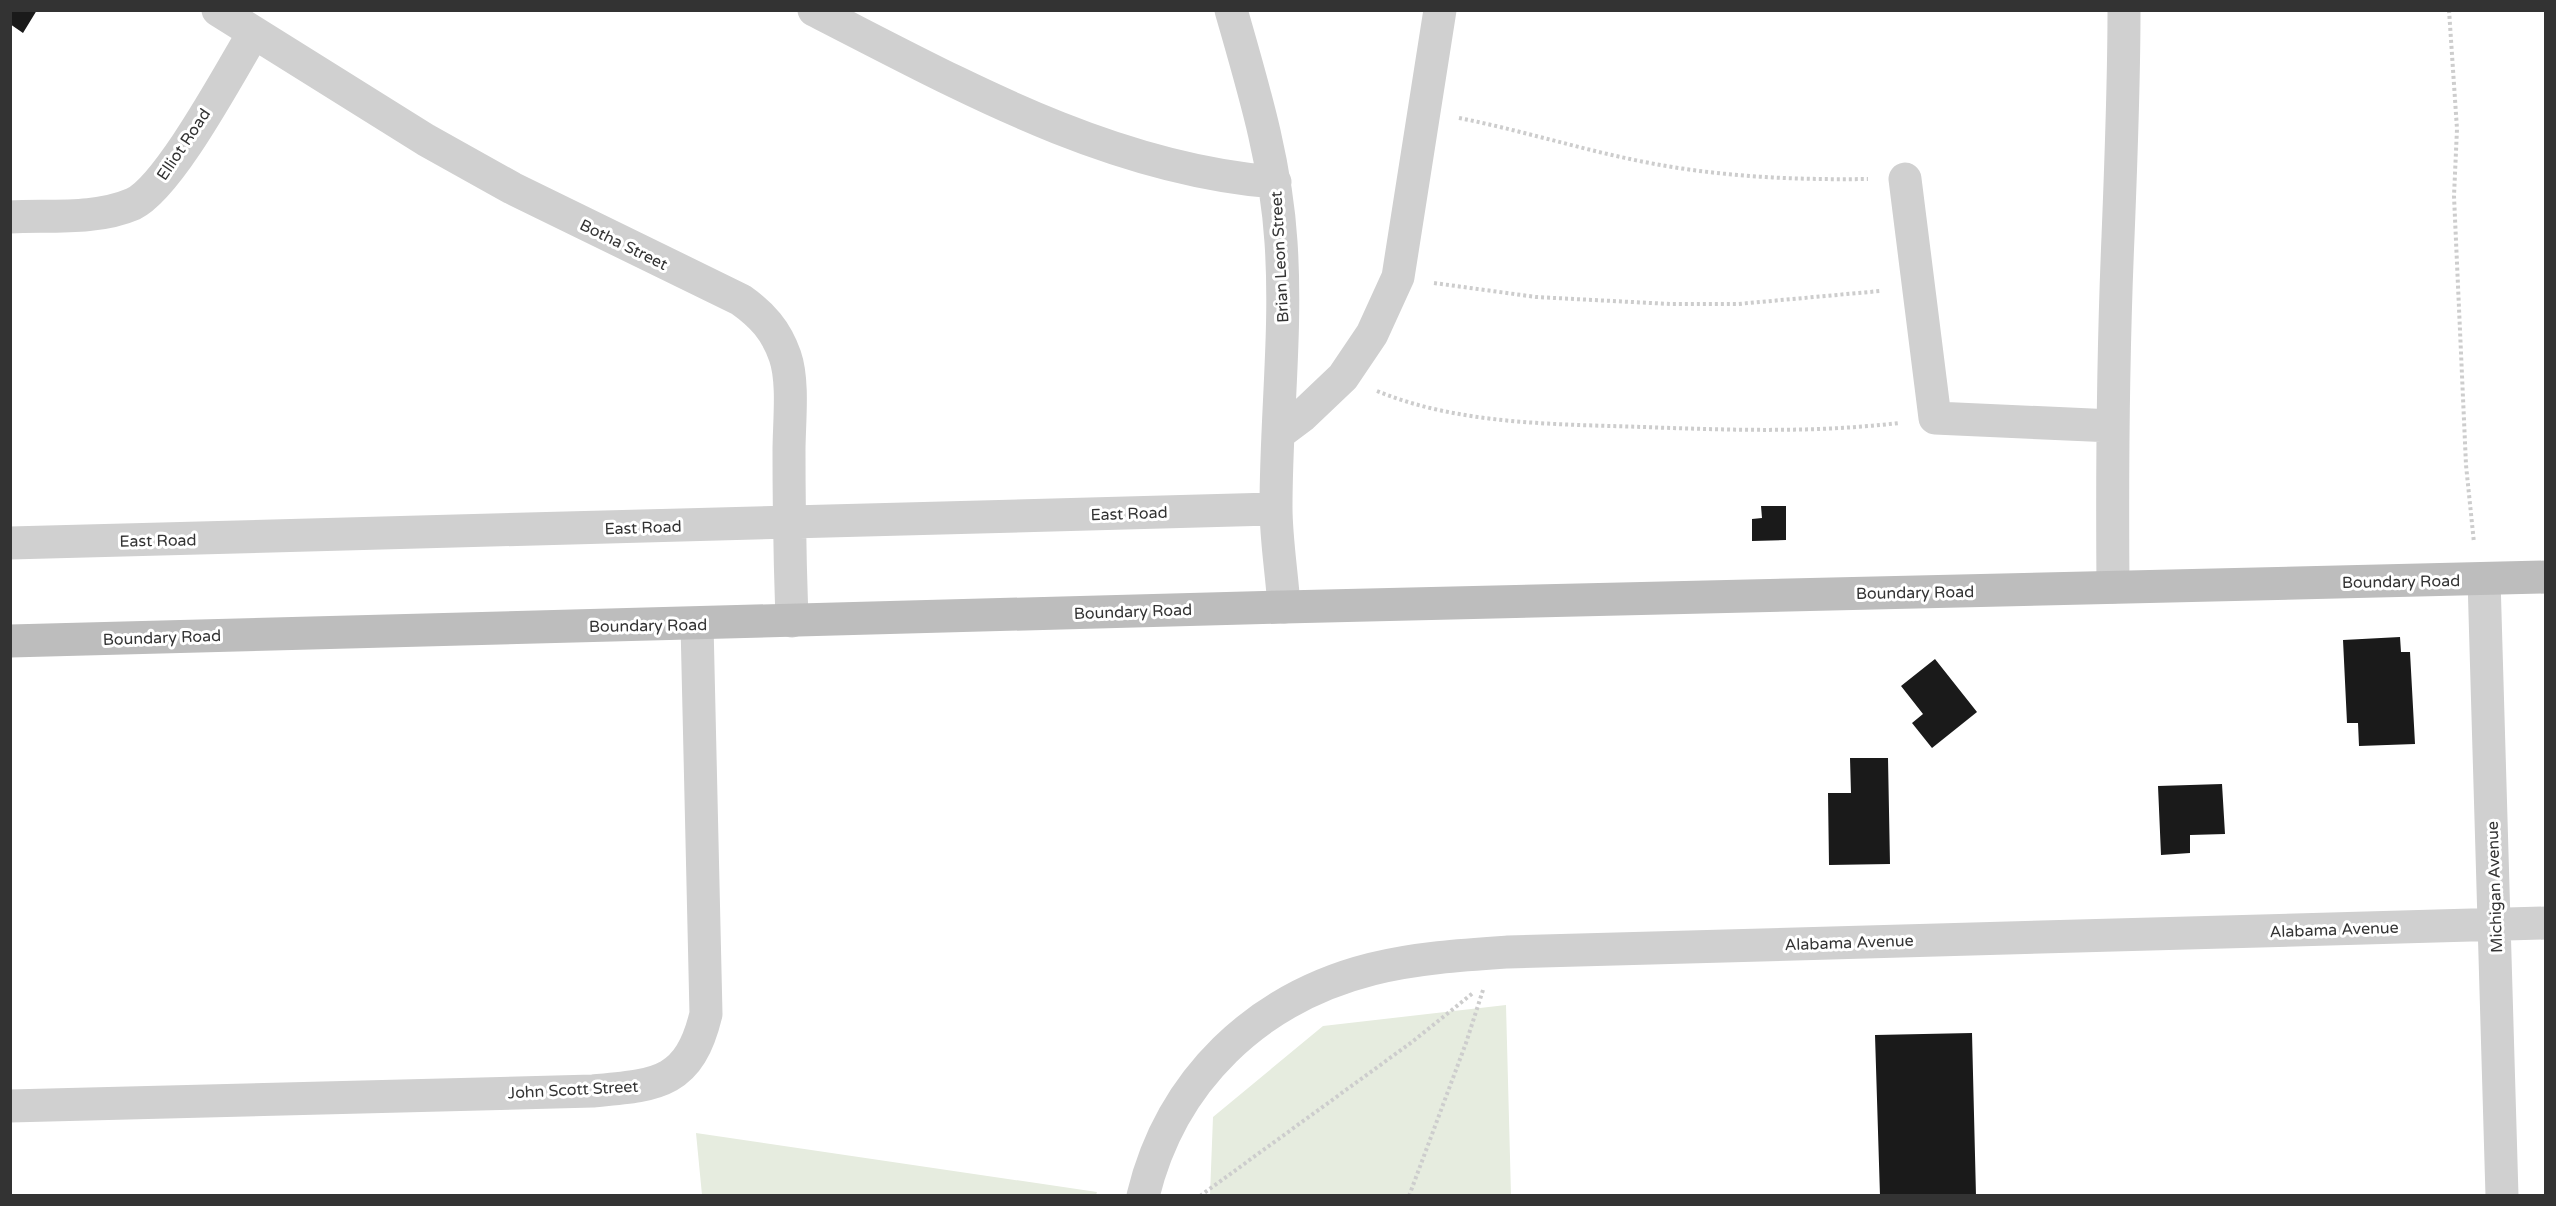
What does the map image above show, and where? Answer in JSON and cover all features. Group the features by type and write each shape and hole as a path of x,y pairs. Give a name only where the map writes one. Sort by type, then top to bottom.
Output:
{"street":[{"name":"Botha Street","path":"218,10 253,34 426,140 512,188 741,300 759,313 776,333 786,358 789,392 792,621"},
{"path":"814,10 937,73 1058,128 1127,153 1187,170 1275,182"},
{"name":"Brian Leon Street","path":"1231,10 1253,80 1275,182 1284,290 1276,509"},
{"path":"1278,434 1302,416 1343,377 1372,334 1398,277 1440,10"},
{"path":"2113,587 2113,426 2124,114 2124,10"},
{"name":"Elliot Road","path":"10,217 106,212 133,203 151,191 169,171 253,34"},
{"path":"1905,179 1935,418 2113,426"},
{"path":"1276,509 1284,607"},
{"name":"East Road","path":"10,543 1276,509"},
{"name":"Boundary Road","path":"10,641 1284,607 2546,577"},
{"name":"Michigan Avenue","path":"2484,579 2502,1196"},
{"name":"John Scott Street","path":"10,1106 593,1091 641,1087 670,1077 687,1062 700,1036 706,1014 697,624"},
{"name":"Alabama Avenue","path":"1143,1196 1159,1145 1192,1086 1234,1040 1261,1019 1290,1002 1334,981 1372,969 1453,956 1508,952 2546,923"}],"path":[{"path":"2449,10 2457,129 2454,196 2468,486 2474,543 2484,579"},
{"path":"1424,112 1489,124 1655,164 1722,174 1815,180 1905,179"},
{"path":"1398,277 1464,289 1536,297 1670,304 1738,304 1871,290 1919,291"},
{"path":"1343,377 1403,402 1454,412 1559,424 1757,431 1857,428 1935,418"},
{"path":"1200,1196 1412,1042 1485,984 1463,1053 1409,1196"}],"shaded area":[{"path":"1506,1005 1511,1195 1210,1195 1213,1117 1323,1026"},
{"path":"696,1133 1097,1192 1096,1195 702,1195"}],"building":[{"path":"10,10 37,10 23,33 10,24"},
{"path":"1761,506 1786,506 1786,540 1752,541 1752,519 1762,518"},
{"path":"2400,637 2401,652 2410,652 2415,744 2359,746 2358,723 2347,723 2343,640"},
{"path":"1935,659 1977,712 1932,748 1912,723 1923,714 1901,686"},
{"path":"1850,758 1888,758 1890,864 1829,865 1828,793 1851,793"},
{"path":"2222,784 2225,834 2190,835 2190,853 2161,855 2158,786"},
{"path":"1972,1033 1976,1196 1880,1196 1875,1035"}]}
